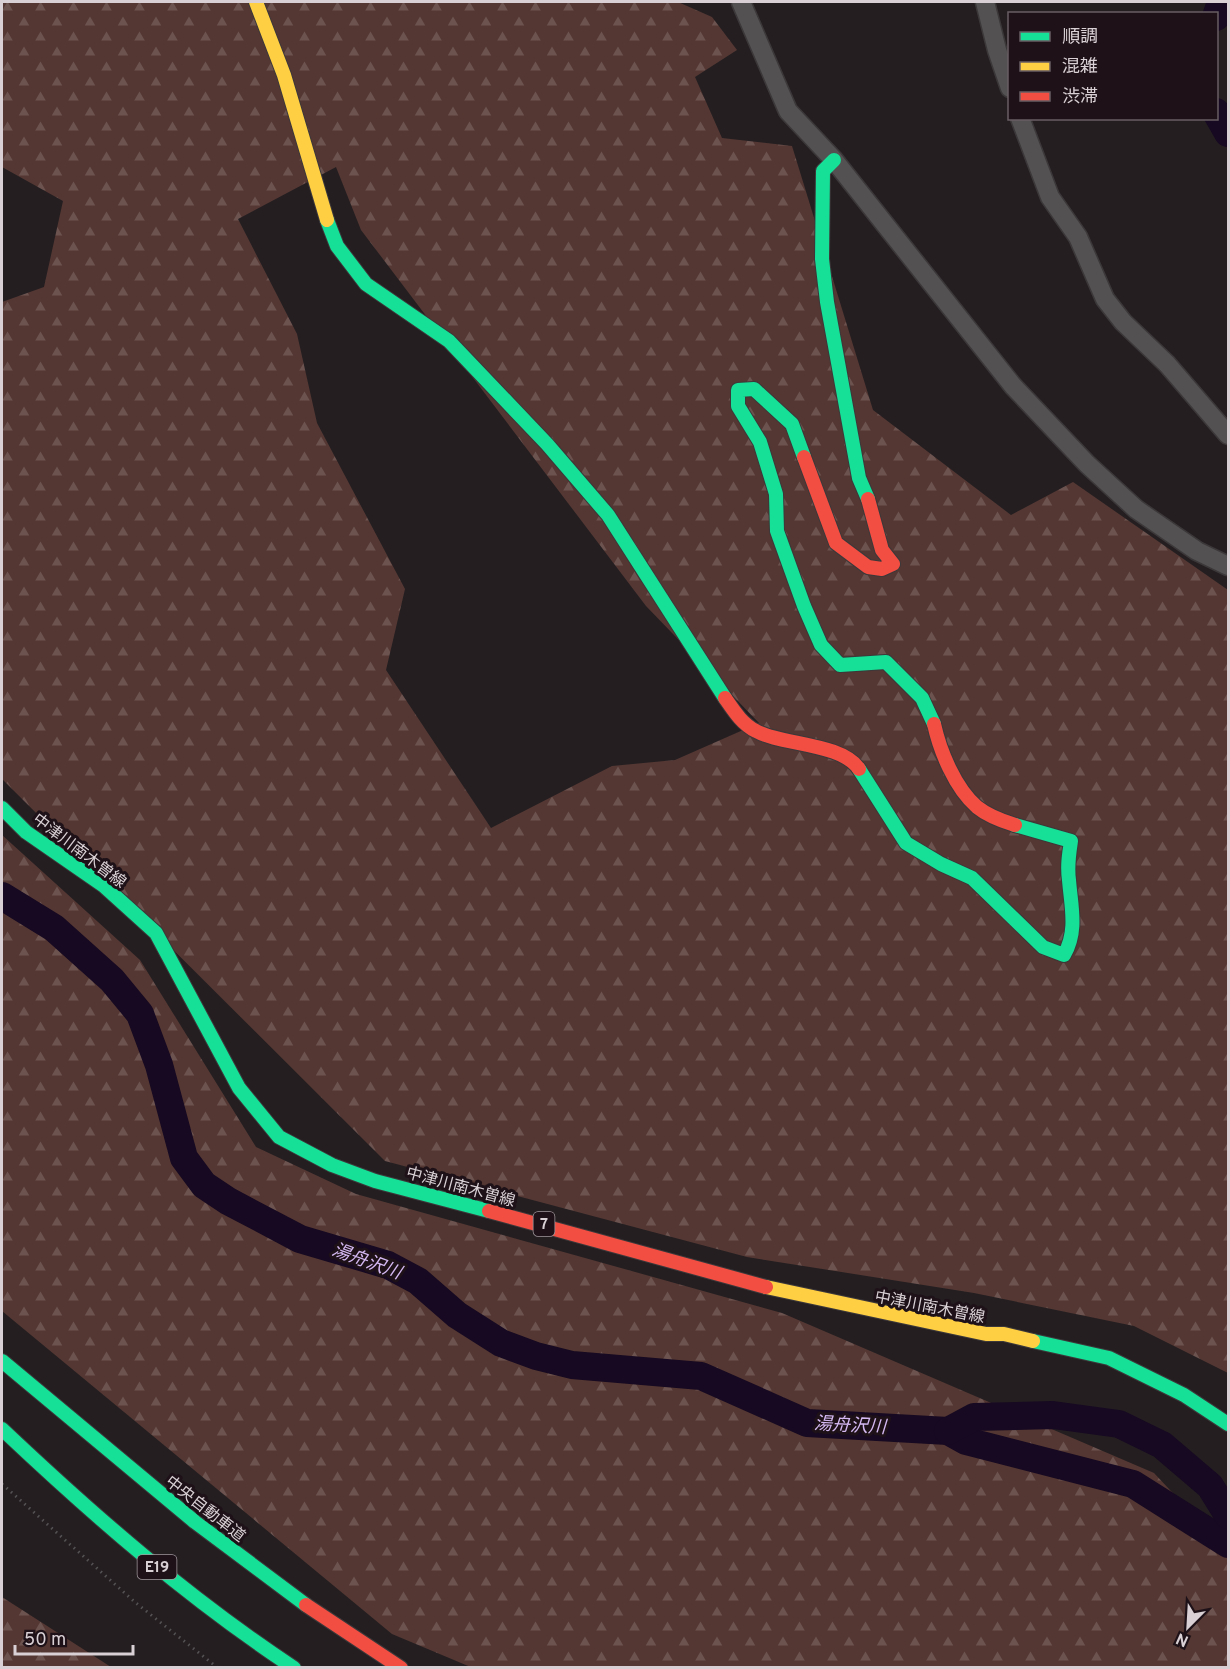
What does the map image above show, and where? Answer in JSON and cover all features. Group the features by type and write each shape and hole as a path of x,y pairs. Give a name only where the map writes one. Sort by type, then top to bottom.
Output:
{"main road":[{"path":"256,2 284,75 317,193 337,246 366,284 449,341 555,453 608,515 738,717 757,732 824,749 855,763 906,843 941,864 972,878 1043,947 1064,955 1071,946 1072,933 1068,868 1071,841 1028,831 984,811 970,800 959,785 939,745 931,712 911,684 886,662 840,665 821,645 777,531 776,494 760,442 738,406 738,390 754,389 792,424 836,543 868,567 882,569 893,564 882,550 874,514 859,478 827,302 822,259 824,171 834,160"},
{"name":"中津川南木曽線","path":"2,808 26,832 104,886 156,933 239,1088 279,1137 332,1165 375,1181 560,1229 748,1283 986,1334 1004,1334 1109,1359 1184,1395 1228,1424"},
{"name":"中央自動車道","path":"2,1360 259,1571 401,1668"},
{"name":"E19","path":"2,1430 128,1545 201,1603 294,1668"}],"street":[{"path":"741,2 788,111 834,160 1013,386 1087,464 1136,509 1197,551 1228,566"},
{"path":"985,2 997,51 1008,82"},
{"path":"1021,120 1050,197 1078,237 1105,299 1123,322 1167,364 1228,435"}],"path":[{"path":"2,1484 136,1603 218,1668"}],"green space":[{"path":"2,2 678,2 712,17 737,50 695,77 722,138 792,146 873,410 1011,515 1073,482 1228,590 1228,1373 1134,1326 974,1293 747,1257 385,1161 2,779 2,302 44,287 63,201 2,167","holes":["336,167 361,230 646,606 759,723 675,760 612,766 491,828 386,670 405,589 317,423 297,334 238,219"]},
{"path":"2,835 140,960 256,1147 356,1194 782,1313 1154,1473 1228,1552 1228,1667 473,1668 392,1634 2,1311"},
{"path":"2,1597 111,1667 2,1667"}],"waterway":[{"path":"1218,12 1221,2"},
{"path":"1218,116 1228,133"},
{"name":"湯舟沢川","path":"2,896 54,928 112,980 140,1014 159,1065 184,1158 204,1185 228,1201 300,1239 388,1265 418,1281 457,1315 501,1343 536,1356 572,1365 701,1376 807,1423 948,1431 966,1441 1133,1484 1228,1544"},
{"name":"湯舟沢川","path":"948,1431 974,1417 1053,1415 1119,1424 1162,1445 1210,1486 1228,1515"}],"traffic: fast":[{"path":"834,160 823,171 822,259 827,302 859,478 868,499"},
{"path":"327,220 337,246 366,284 449,341 547,444 608,515 725,698"},
{"path":"804,457 792,424 754,389 738,390 738,406 760,442 776,494 777,531 804,606 821,645 840,665 886,662 922,698 934,724"},
{"path":"859,769 906,843 941,864 972,878 1043,947 1064,955 1072,928 1068,870 1071,841 1015,825"},
{"path":"2,808 26,832 104,886 156,933 239,1088 279,1137 332,1165 375,1181 489,1211"},
{"path":"1033,1341 1109,1358 1184,1395 1228,1424"},
{"path":"2,1361 195,1522 306,1605"},
{"path":"2,1429 179,1585 294,1668"}],"traffic: slow":[{"path":"256,2 284,75 327,220"},
{"path":"766,1287 986,1334 1004,1334 1033,1341"}],"traffic: jam":[{"path":"804,457 836,543 868,567 882,569 893,564 882,550 868,499"},
{"path":"725,698 742,721 756,731 767,736 826,749 851,760 859,769"},
{"path":"934,724 949,768 969,799 986,813 1015,825"},
{"path":"489,1211 766,1287"},
{"path":"306,1605 401,1668"}]}
